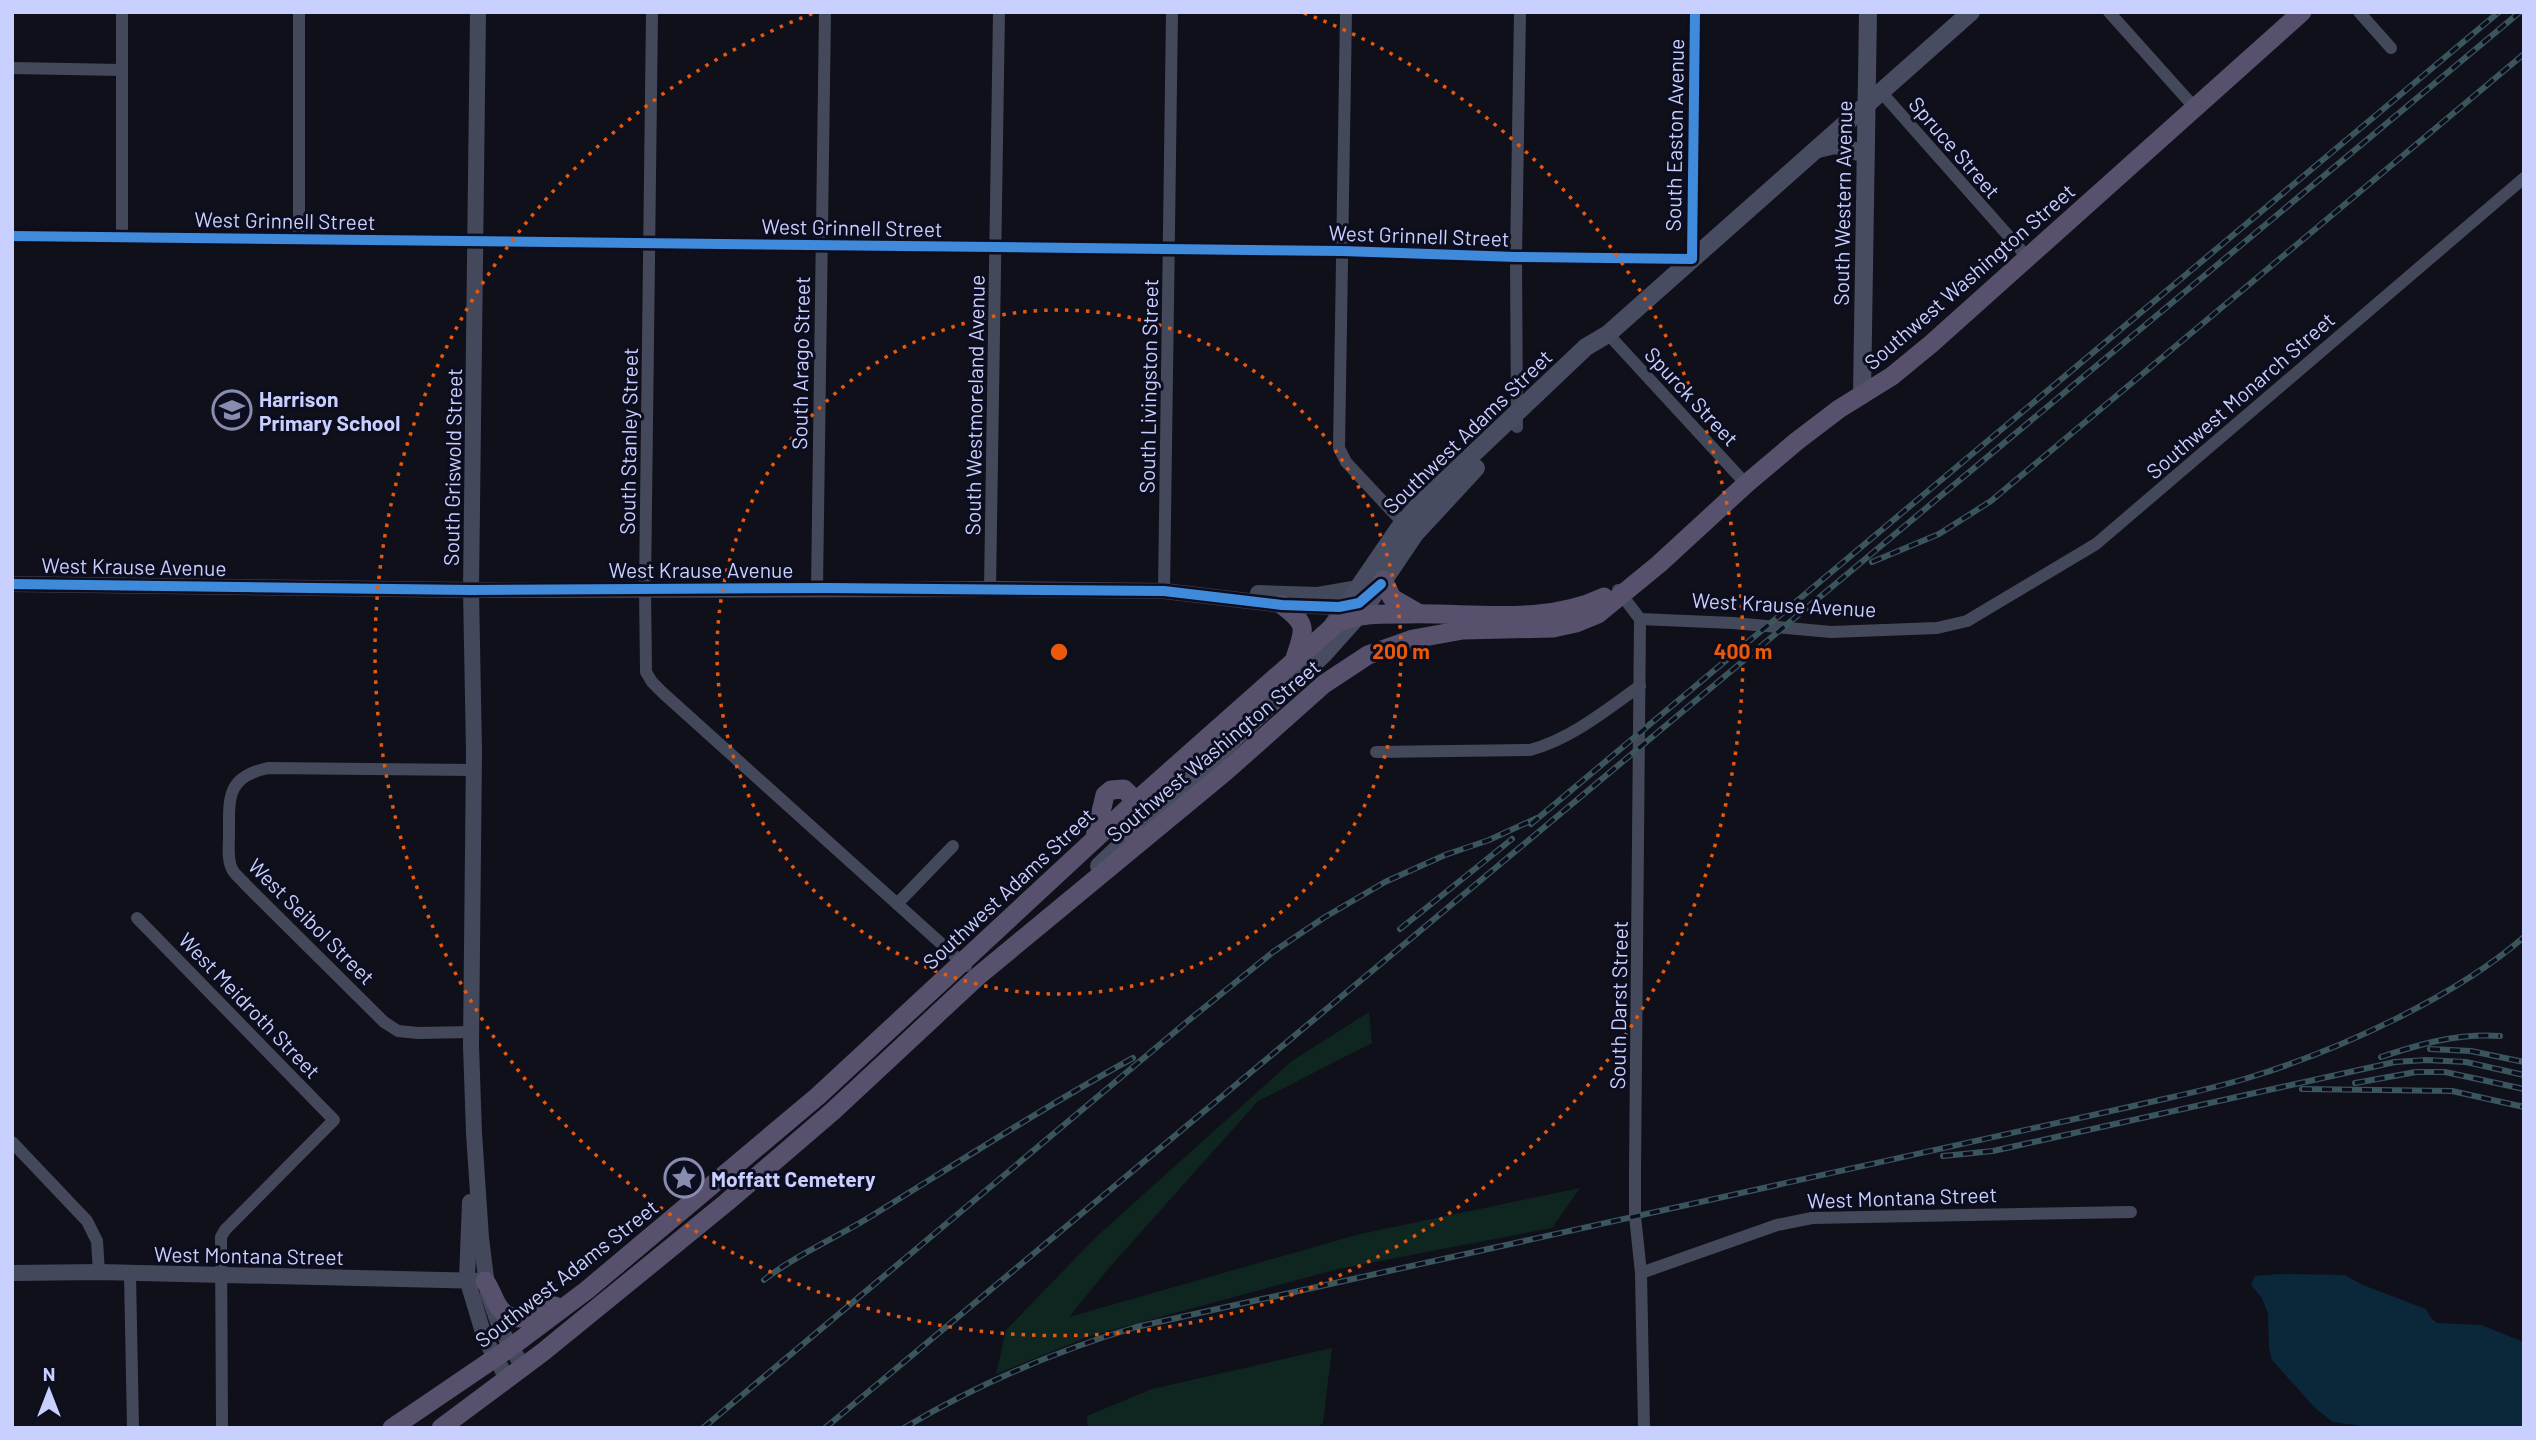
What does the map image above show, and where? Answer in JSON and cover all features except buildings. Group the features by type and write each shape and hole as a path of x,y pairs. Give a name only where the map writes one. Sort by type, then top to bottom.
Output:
{"main road":[{"name":"South Western Avenue","path":"1862,395 1868,12"},
{"name":"Southwest Adams Street","path":"1352,612 1358,588 1403,523 1594,355 1608,334 1971,12"},
{"name":"Southwest Washington Street","path":"1041,924 1225,772 1315,690 1361,659 1394,645 1442,633 1564,626 1598,614 1620,592 1659,564 1746,484 1818,424 1892,376 1937,340 2302,12"},
{"path":"1818,149 1835,145 1865,154"},
{"name":"Southwest Adams Street","path":"441,1428 468,1410 628,1284 798,1142 977,977 1041,924 1132,834 1296,683 1352,612 1382,582 1415,534 1517,420"},
{"path":"1382,582 1392,598 1419,613"},
{"name":"Southwest Washington Street","path":"1330,629 1352,612 1552,614 1582,607 1620,592"},
{"path":"1282,605 1298,617 1303,625 1303,634 1294,662"},
{"name":"Southwest Adams Street","path":"392,1428 503,1352 604,1276 818,1096 1136,800 1330,629"},
{"path":"1132,834 1136,800"},
{"path":"476,1280 502,1311 522,1318 551,1308 604,1276"}],"street":[{"path":"122,12 122,237"},
{"path":"299,12 299,240"},
{"name":"South Griswold Street","path":"478,12 471,590 474,770 471,1032 476,1280 494,1316 503,1352 515,1372"},
{"name":"South Stanley Street","path":"652,12 646,668 652,682 977,977"},
{"name":"South Arago Street","path":"817,588 825,12"},
{"name":"South Westmoreland Avenue","path":"990,589 999,12"},
{"name":"South Livingston Street","path":"1164,592 1172,12"},
{"path":"1346,12 1339,452 1403,523"},
{"path":"1517,420 1516,257 1520,12"},
{"name":"South Easton Avenue","path":"1692,259 1695,12"},
{"path":"2109,12 2194,108"},
{"path":"2360,12 2391,48"},
{"path":"12,68 122,70"},
{"name":"Spruce Street","path":"1882,93 2028,257"},
{"name":"Southwest Monarch Street","path":"1967,621 2096,544 2524,178"},
{"name":"West Grinnell Street","path":"12,236 1342,251 1692,259"},
{"name":"Spurck Street","path":"1608,334 1746,484"},
{"name":"West Krause Avenue","path":"12,584 471,590 817,588 1164,592 1352,612"},
{"path":"1164,592 1318,594 1358,588"},
{"path":"1620,592 1640,619"},
{"name":"West Krause Avenue","path":"1640,619 1733,623 1831,632 1937,628 1967,621"},
{"name":"South Darst Street","path":"1640,619 1634,1171 1641,1273 1644,1428"},
{"path":"1376,752 1531,750 1569,734 1640,686"},
{"name":"West Seibol Street","path":"471,1032 398,1031 384,1022 246,885 232,869 228,849 229,799 235,785 251,771 268,768 474,770"},
{"path":"897,904 953,846"},
{"name":"West Meidroth Street","path":"137,918 334,1120 225,1230 221,1237 221,1276"},
{"path":"12,1142 87,1220 97,1241 99,1272"},
{"name":"West Montana Street","path":"1641,1273 1777,1225 1812,1218 2131,1212"},
{"name":"West Montana Street","path":"12,1273 99,1272 476,1280"},
{"path":"130,1274 133,1428"},
{"path":"221,1276 222,1428"}],"green space":[{"path":"1369,1012 1372,1043 1258,1101 1109,1268 1069,1317 1360,1234 1580,1188 1552,1228 1338,1269 1090,1336 996,1374 1006,1330 1096,1237 1292,1061"},
{"path":"1332,1348 1323,1423 1317,1428 1088,1428 1087,1416 1152,1389"}],"water":[{"path":"2344,1275 2426,1309 2437,1323 2481,1325 2524,1342 2524,1428 2377,1428 2333,1422 2315,1408 2272,1360 2268,1313 2262,1298 2251,1285 2255,1276"}],"railway":[{"path":"1531,824 2499,12"},
{"path":"825,1428 2520,12"},
{"path":"1872,562 1939,534 1991,501 2524,54"},
{"path":"703,1428 1273,952 1325,917 1385,882 1537,818"},
{"path":"1400,929 1512,839"},
{"path":"904,1428 959,1397 1017,1370 1136,1327 2129,1107 2254,1076 2323,1051 2396,1019 2465,980 2524,937"},
{"path":"2381,1057 2439,1041 2469,1036 2500,1036"},
{"path":"2430,1049 2471,1051 2524,1062"},
{"path":"764,1280 1034,1115 1133,1058"},
{"path":"1943,1156 1993,1151 2395,1062 2466,1062 2524,1075"},
{"path":"2355,1083 2416,1072 2445,1072 2524,1089"},
{"path":"2302,1089 2452,1091 2524,1107"}],"cycle path":[{"path":"12,236 1342,251 1692,259 1695,12"},
{"path":"12,584 471,590 828,588 1164,591 1282,605 1339,607 1359,603 1381,584"}],"place":[{"name":"Harrison Primary School","path":"232,410"},
{"name":"Moffatt Cemetery","path":"684,1178"}]}
